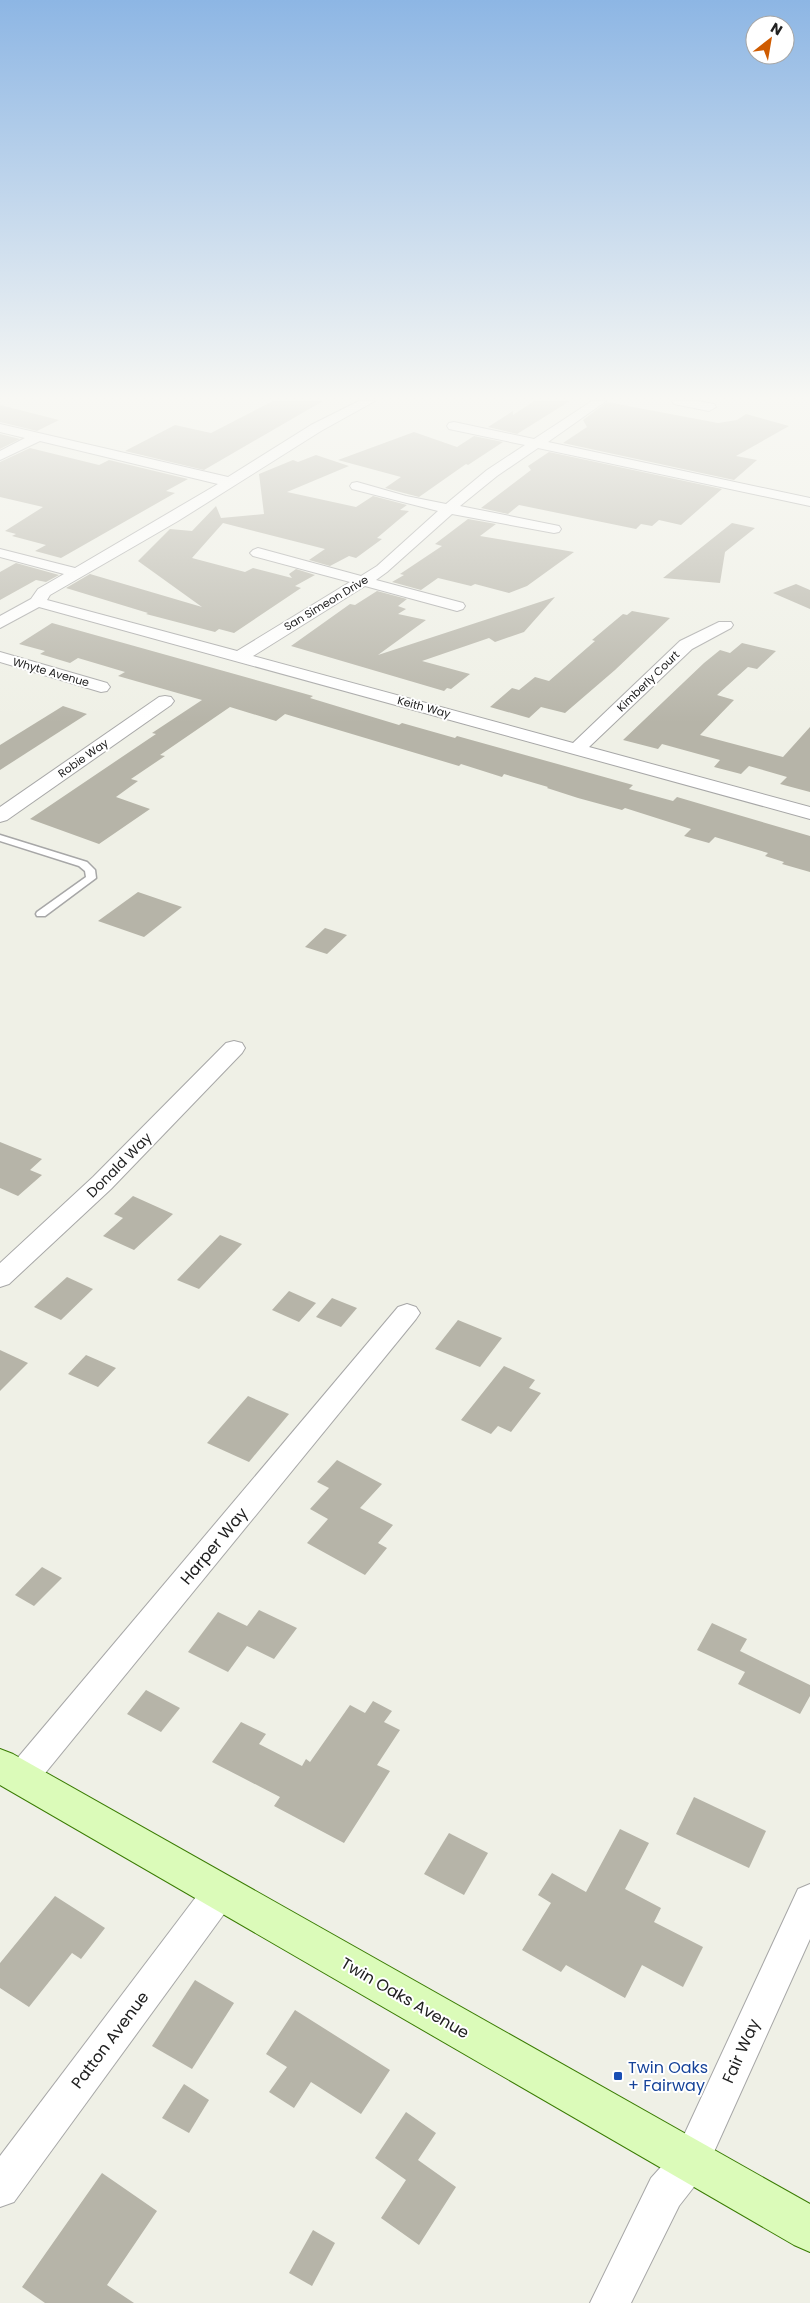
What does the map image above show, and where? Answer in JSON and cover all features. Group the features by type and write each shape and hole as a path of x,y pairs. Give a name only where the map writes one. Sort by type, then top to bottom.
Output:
{"street":[{"path":"0,623 37,602 44,592 188,508"},
{"name":"San Simeon Drive","path":"239,657 365,581 382,569 450,508"},
{"path":"453,508 554,529"},
{"path":"3,553 78,573"},
{"path":"258,553 457,606"},
{"name":"Keith Way","path":"37,602 578,748 810,813"},
{"name":"Kimberly Court","path":"578,748 686,645 725,625"},
{"name":"Whyte Avenue","path":"0,657 101,687"},
{"name":"Robie Way","path":"0,816 166,701"},
{"name":"Donald Way","path":"0,1278 102,1183 234,1048"},
{"name":"Harper Way","path":"10,1772 407,1313"},
{"name":"Twin Oaks Avenue","path":"10,1772 810,2229"},
{"name":"Patton Avenue","path":"0,2188 220,1892"},
{"name":"Fair Way","path":"610,2303 665,2192 691,2161 810,1900"}],"lane":[{"path":"0,838 83,864 90,870 91,878 41,914"}],"building":[{"path":"41,508 148,508 61,558 35,551 46,545 12,536 16,534 5,531"},
{"path":"214,508 217,508 221,518 264,514 263,508 402,508 400,510 409,511 377,538 382,539 356,558 349,556 330,566 309,560 325,549 223,523 192,558 245,572 253,568 292,578 289,574 296,569 315,575 295,586 301,588 234,633 219,629 215,632 146,614 148,613 66,588 90,574 202,607 138,561 170,529 192,531"},
{"path":"483,508 515,508 508,514"},
{"path":"536,508 700,508 681,525 659,520 652,526 641,524 636,529"},
{"path":"468,519 496,524 480,536 574,552 527,586 509,593 475,584 471,586 438,578 421,590 392,582 404,575 400,574 442,546 435,544"},
{"path":"732,523 755,528 725,552 720,583 663,578"},
{"path":"16,563 59,575 46,582 36,580 0,600 0,572"},
{"path":"796,584 810,590 810,609 773,593"},
{"path":"377,591 407,599 398,606 406,609 398,614 426,620 378,655 555,597 524,632 495,642 489,638 422,661 470,674 451,689 447,688 444,691 291,646 350,604 355,605"},
{"path":"632,611 670,618 615,670 565,713 541,707 529,718 490,707 512,688 519,690 535,677 549,681 595,641 592,640 623,614 627,615"},
{"path":"52,623 313,696 310,698 399,725 402,723 455,738 457,736 633,785 629,789 673,801 677,797 810,836 810,872 782,864 784,862 765,856 768,853 715,837 709,843 684,836 691,829 625,808 622,810 578,798 504,774 502,777 461,764 459,766 285,714 276,721 230,707 160,755 165,756 131,779 138,781 116,797 150,809 99,844 30,819 156,734 152,733 202,700 118,676 125,672 78,658 70,663 40,654 45,651 19,644"},
{"path":"742,643 776,651 757,669 748,667 717,695 734,700 700,735 783,757 810,727 810,792 780,784 787,777 749,766 741,774 714,767 720,760 662,744 658,749 623,740 704,663 720,650 730,653"},
{"path":"63,706 87,714 0,770 0,745"},
{"path":"138,892 182,907 144,937 98,921"},
{"path":"325,928 347,935 327,954 305,947"},
{"path":"0,1142 42,1159 30,1170 42,1175 18,1196 0,1188"},
{"path":"133,1196 173,1214 134,1250 103,1236 123,1218 114,1214"},
{"path":"220,1235 242,1244 199,1289 177,1280"},
{"path":"67,1277 93,1289 61,1320 34,1307"},
{"path":"289,1291 316,1303 299,1322 272,1310"},
{"path":"332,1298 357,1308 341,1327 316,1317"},
{"path":"458,1320 502,1338 480,1367 435,1349"},
{"path":"0,1350 28,1363 0,1391"},
{"path":"86,1355 116,1368 98,1387 68,1374"},
{"path":"504,1366 535,1380 529,1388 541,1393 511,1432 498,1426 491,1434 461,1420"},
{"path":"248,1396 289,1414 249,1462 207,1443"},
{"path":"337,1460 382,1484 360,1508 393,1525 378,1543 387,1548 365,1575 307,1543 328,1519 310,1509 329,1488 317,1482"},
{"path":"42,1567 62,1578 34,1606 15,1595"},
{"path":"259,1610 297,1628 274,1659 247,1646 228,1672 188,1652 218,1612 247,1626"},
{"path":"712,1623 747,1639 740,1651 810,1685 810,1696 800,1714 738,1684 745,1672 697,1650"},
{"path":"146,1690 180,1708 161,1732 127,1714"},
{"path":"373,1701 392,1711 384,1722 400,1730 377,1765 390,1771 344,1843 274,1806 280,1797 212,1762 241,1722 266,1734 259,1744 302,1766 306,1759 310,1762 350,1705 365,1713"},
{"path":"694,1797 766,1831 749,1868 676,1834"},
{"path":"620,1829 649,1843 625,1889 661,1908 654,1922 703,1947 683,1987 642,1965 625,1998 566,1965 561,1972 522,1950 551,1903 538,1895 552,1873 586,1892"},
{"path":"449,1833 488,1853 464,1895 424,1874"},
{"path":"55,1896 105,1928 81,1959 72,1953 29,2007 0,1988 0,1963"},
{"path":"195,1980 234,2003 192,2069 152,2046"},
{"path":"295,2010 390,2070 361,2114 311,2082 294,2108 269,2092 287,2067 266,2054"},
{"path":"184,2084 209,2100 189,2133 162,2118"},
{"path":"406,2112 436,2133 418,2160 456,2187 419,2245 381,2218 406,2180 375,2158"},
{"path":"102,2173 157,2211 107,2285 134,2303 45,2303 22,2287"},
{"path":"313,2230 335,2243 312,2286 289,2273"}],"place":[{"name":"Twin Oaks + Fairway","path":"618,2076"}]}
